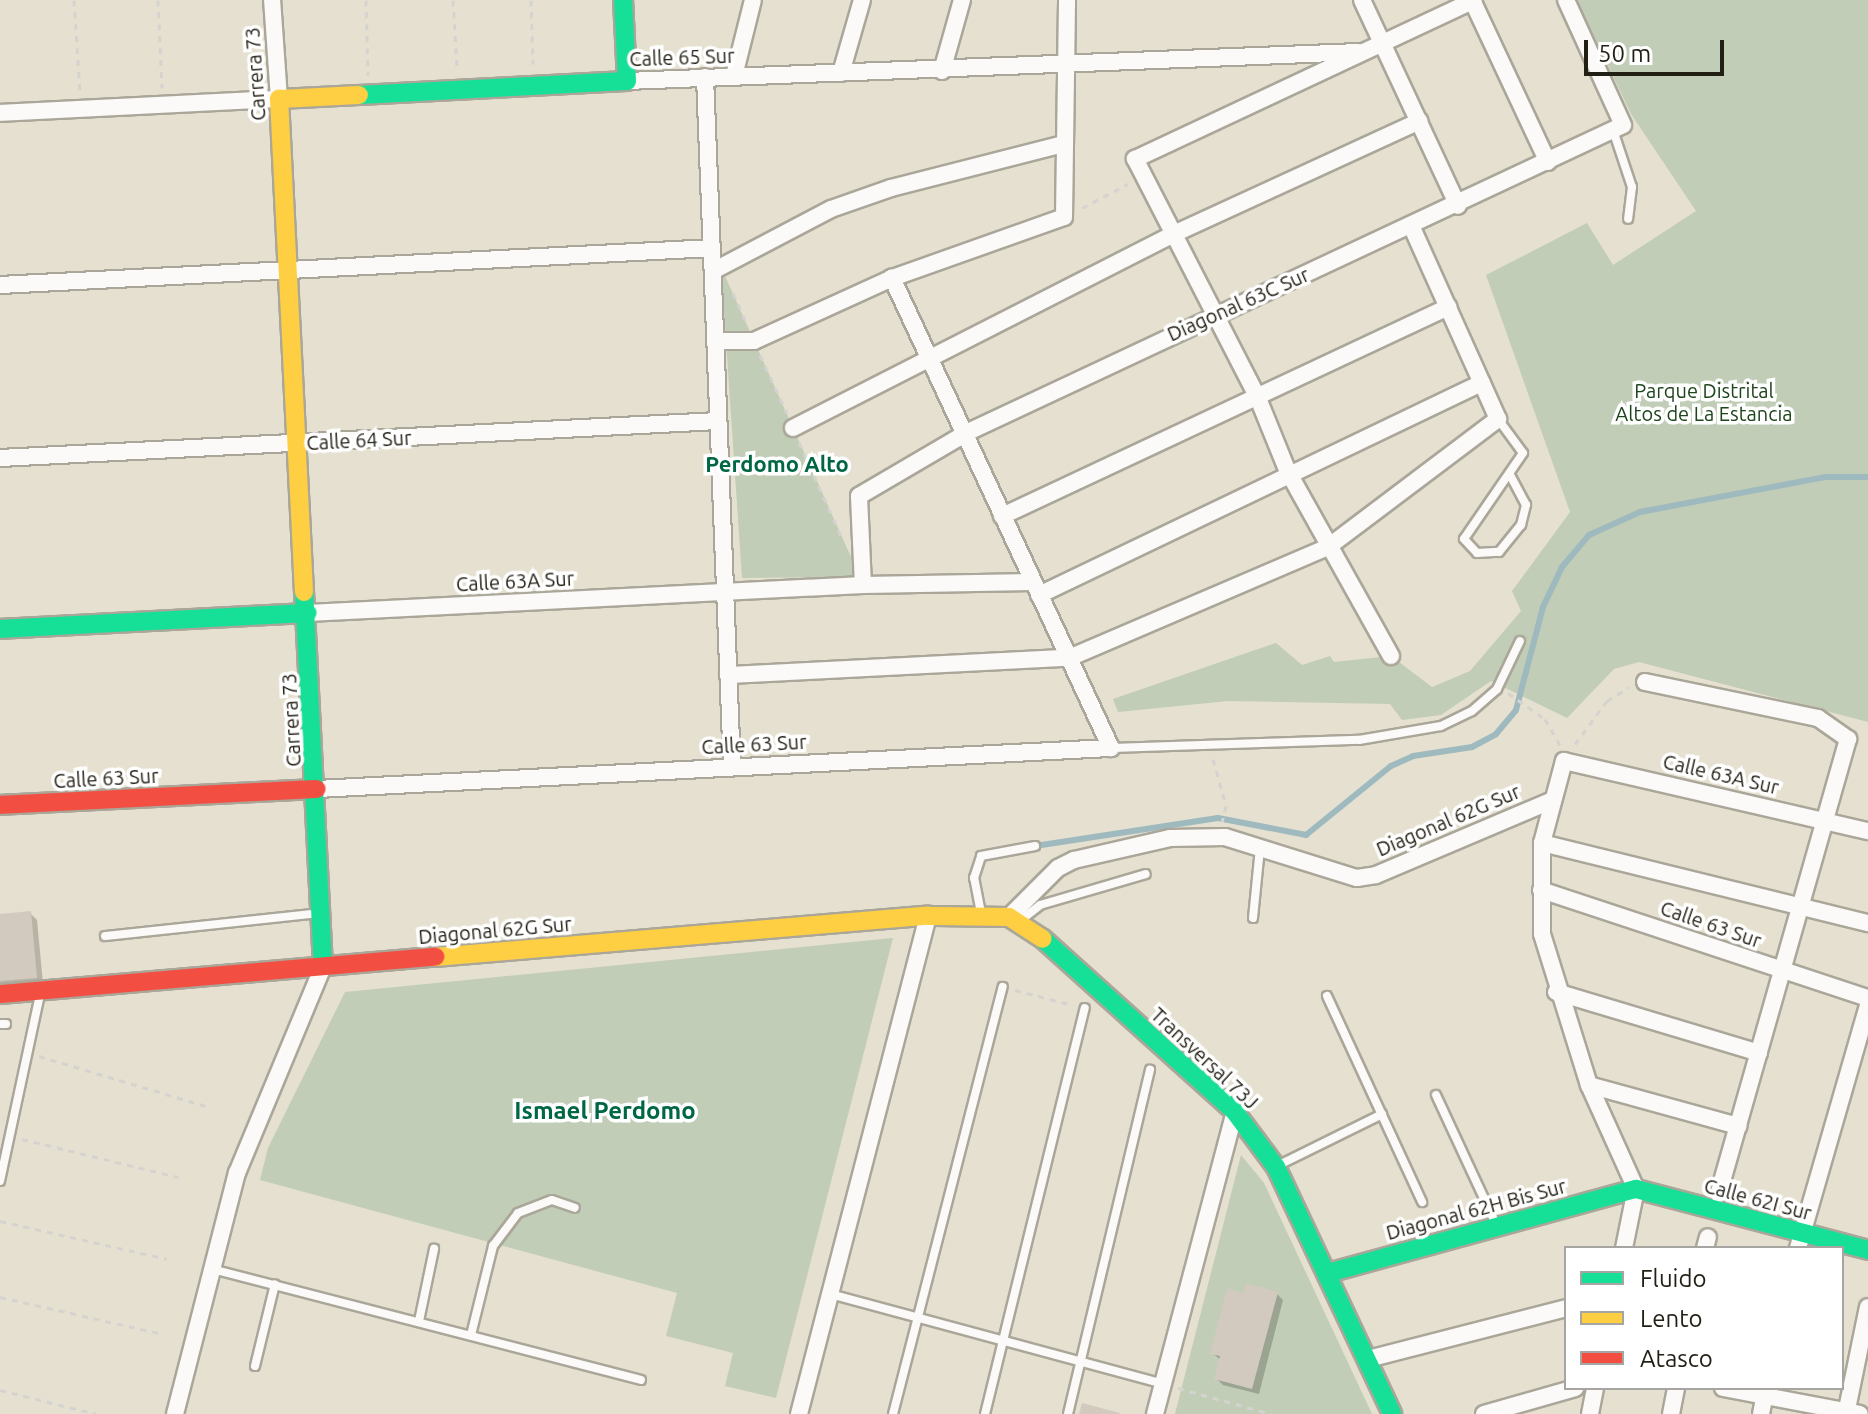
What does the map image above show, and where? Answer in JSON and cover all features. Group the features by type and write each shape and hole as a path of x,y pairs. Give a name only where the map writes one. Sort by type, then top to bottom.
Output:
{"street":[{"name":"Carrera 73","path":"175,1414 211,1269 248,1140 323,966 308,613 272,0"},
{"path":"623,0 627,81"},
{"path":"734,76 753,0"},
{"path":"841,73 862,0"},
{"path":"942,71 962,0"},
{"path":"715,341 754,341 892,278 1064,217 1063,67 1067,0"},
{"path":"1362,0 1375,48 1419,121 1458,206"},
{"path":"1391,656 1288,472 1258,398 1176,233 1135,159 1473,0 1548,162"},
{"path":"1566,0 1618,127"},
{"name":"Calle 65 Sur","path":"0,113 705,77 1063,67 1375,48"},
{"path":"705,77 732,767"},
{"path":"793,428 928,355 1176,233 1419,121"},
{"name":"Diagonal 63C Sur","path":"863,585 859,496 968,432 1214,313 1412,228 1618,127"},
{"path":"713,271 831,209 891,188 1063,144"},
{"path":"728,675 1069,658 1328,547 1498,419 1412,228"},
{"path":"0,285 712,248"},
{"path":"892,278 968,432 1002,516 1111,748"},
{"path":"1002,516 1449,307"},
{"path":"1036,588 1482,383"},
{"name":"Calle 64 Sur","path":"0,458 718,421"},
{"name":"Calle 63A Sur","path":"0,629 863,585 1036,588"},
{"path":"1645,682 1818,718 1848,739 1828,821 1718,1194"},
{"name":"Calle 63 Sur","path":"0,805 1111,748"},
{"path":"1564,761 1550,801 1542,843 1542,934 1556,992 1589,1085 1636,1189 1624,1246"},
{"name":"Calle 63A Sur","path":"1564,761 1868,831"},
{"name":"Diagonal 62G Sur","path":"0,994 928,916 1000,916 1058,868 1074,860 1170,838 1225,837 1260,845 1357,878 1550,801"},
{"path":"1542,843 1868,923"},
{"name":"Calle 63 Sur","path":"1541,890 1868,998"},
{"path":"799,1414 928,916"},
{"name":"Transversal 73J","path":"1000,916 1235,1112 1276,1167 1392,1414"},
{"path":"1556,992 1759,1053"},
{"path":"1799,1242 1868,1005"},
{"path":"1589,1085 1738,1126"},
{"path":"1155,1414 1235,1112"},
{"name":"Calle 62I Sur","path":"1636,1189 1799,1242 1834,1246"},
{"name":"Diagonal 62H Bis Sur","path":"1328,1273 1496,1224 1636,1189"},
{"name":"Calle 62I Sur","path":"1844,1247 1868,1250"},
{"path":"1744,1390 1765,1392 1851,1413 1868,1307"},
{"path":"1368,1359 1564,1309"},
{"path":"1484,1414 1568,1390"},
{"path":"1590,1414 1595,1390"},
{"path":"1671,1414 1676,1390"},
{"path":"1761,1414 1765,1392"}],"lane":[{"path":"1618,127 1632,187 1628,219"},
{"path":"1498,419 1523,453 1464,539 1477,553 1499,552 1521,525 1526,505 1510,475"},
{"path":"1497,689 1520,641"},
{"name":"Calle 63 Sur","path":"1111,748 1359,740 1441,726 1472,711 1497,689"},
{"path":"1253,918 1260,845"},
{"path":"1035,846 981,856 974,878 1000,916 1146,874"},
{"path":"105,936 321,913"},
{"path":"893,1414 1003,987"},
{"path":"0,1181 31,1054 41,990"},
{"path":"1327,996 1422,1202"},
{"path":"985,1414 1085,1008"},
{"path":"1068,1414 1150,1070"},
{"path":"1436,1095 1496,1224"},
{"path":"1276,1167 1382,1114"},
{"path":"471,1335 493,1246 518,1213 552,1200 575,1208"},
{"path":"419,1321 434,1249"},
{"path":"211,1269 641,1380"},
{"path":"255,1366 275,1284"},
{"path":"830,1294 1163,1384"}],"path":[{"path":"74,0 82,109"},
{"path":"158,0 163,105"},
{"path":"366,0 369,95"},
{"path":"453,0 458,90"},
{"path":"531,0 533,86"},
{"path":"1064,217 1143,177"},
{"path":"1564,761 1607,701 1645,682"},
{"path":"1497,689 1524,700 1545,719 1564,761"},
{"path":"1209,747 1226,806"},
{"path":"1003,987 1085,1008"},
{"path":"31,1054 206,1106"},
{"path":"12,1137 178,1177"},
{"path":"0,1221 167,1259"},
{"path":"0,1297 159,1333"},
{"path":"1163,1384 1272,1414"},
{"path":"0,1390 96,1414"}],"green space":[{"name":"Parque Distrital Altos de La Estancia","path":"1577,0 1868,0 1868,722 1639,662 1614,669 1567,718 1491,681 1441,715 1402,720 1390,704 1228,701 1118,712 1113,699 1276,643 1302,665 1330,656 1334,662 1391,656 1432,687 1470,671 1521,611 1512,591 1570,512 1486,275 1587,223 1613,265 1696,211 1631,114"},
{"path":"721,267 860,577 742,578"},
{"path":"893,938 776,1398 725,1386 733,1353 666,1336 677,1293 260,1180 268,1148 345,992"},
{"path":"1241,1155 1264,1183 1372,1414 1175,1414"}],"building":[{"path":"31,911 37,978 0,981 0,914"},
{"path":"1246,1283 1278,1292 1252,1389 1214,1379 1220,1356 1210,1354 1227,1288 1243,1293"},
{"path":"1082,1403 1120,1413 1120,1414 1079,1414"}],"waterway":[{"path":"1035,846 1218,818 1306,835 1391,766 1413,756 1472,747 1496,734 1516,710 1543,607 1562,567 1589,535 1640,512 1825,477 1868,477"}],"traffic: fast":[{"path":"359,95 627,81 623,0"},
{"path":"304,592 323,966"},
{"path":"0,629 308,613"},
{"path":"1043,939 1235,1112 1276,1167 1392,1414"},
{"path":"1328,1273 1636,1189 1868,1250"}],"traffic: slow":[{"path":"304,592 279,99 359,95"},
{"path":"435,957 928,916 1009,917 1043,939"}],"traffic: jam":[{"path":"0,805 317,789"},
{"path":"0,994 435,957"}],"district":[{"name":"Perdomo Alto","path":"777,464"},
{"name":"Ismael Perdomo","path":"605,1111"}]}
